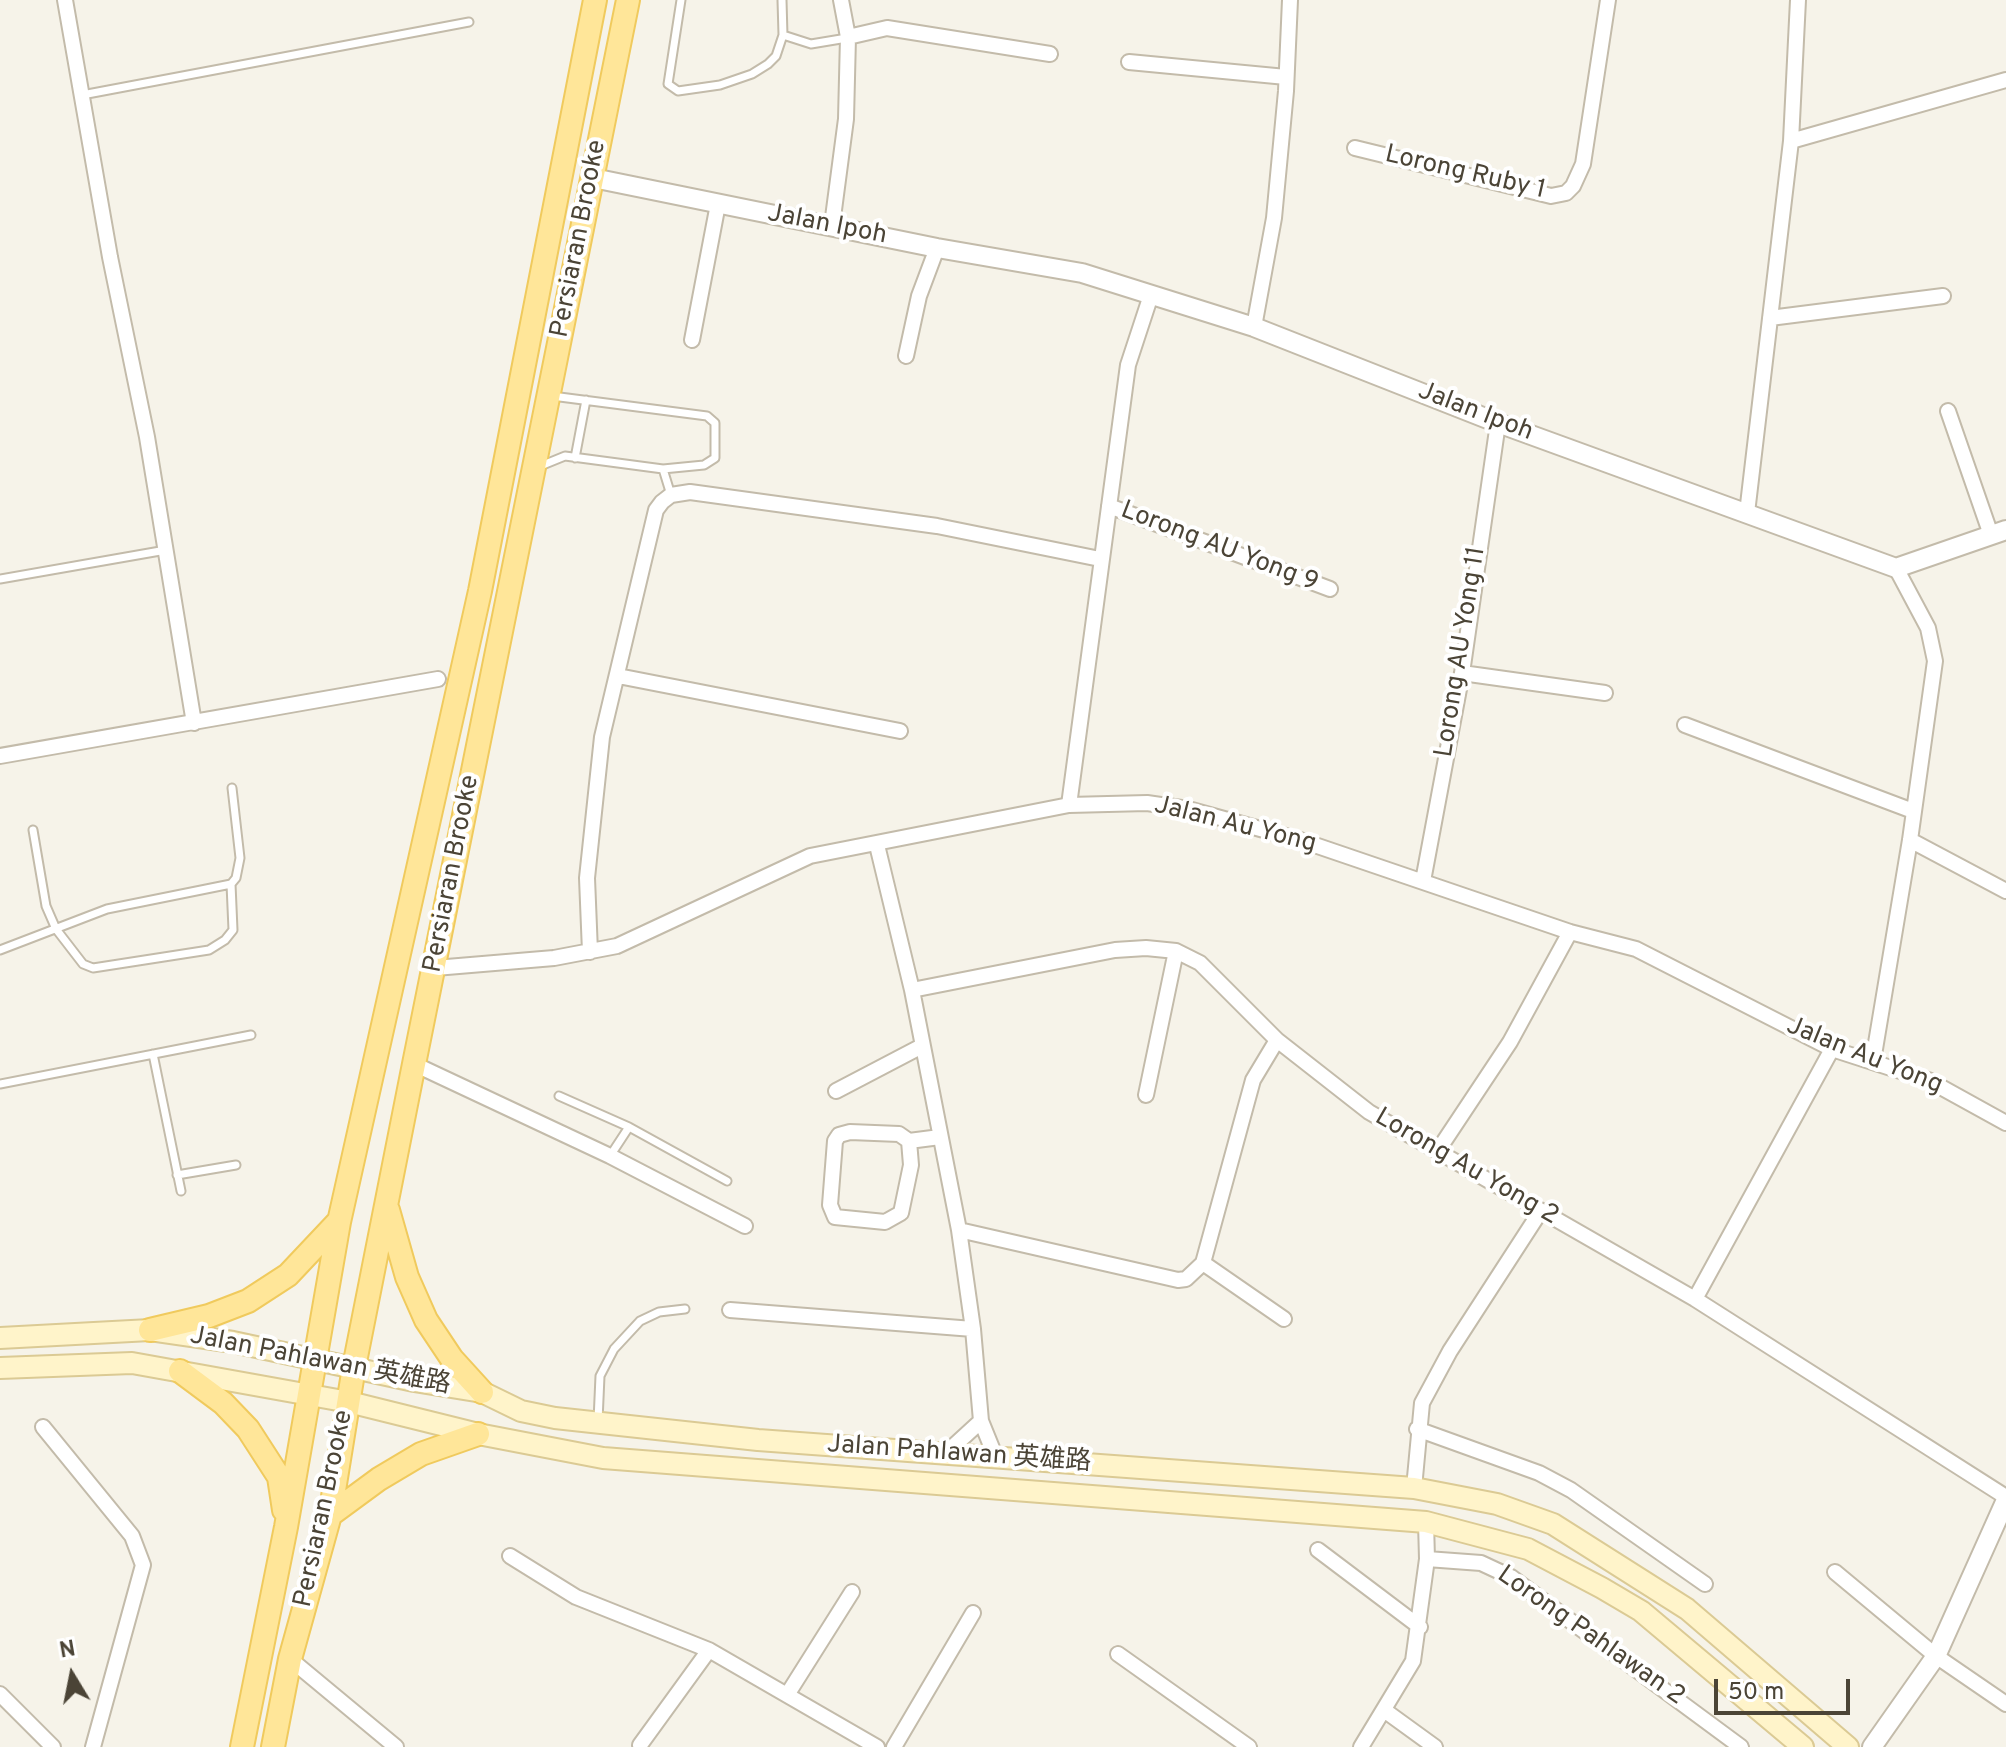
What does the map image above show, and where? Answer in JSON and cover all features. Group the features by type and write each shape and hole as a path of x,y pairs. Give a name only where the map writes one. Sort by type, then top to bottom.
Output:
{"main road":[{"name":"Persiaran Brooke","path":"242,1747 286,1527 339,1222 480,591 595,0"},
{"name":"Persiaran Brooke","path":"273,1747 290,1659 330,1515 354,1367 628,0"},
{"path":"386,1205 407,1277 426,1320 452,1359 482,1392"},
{"path":"150,1330 209,1316 248,1301 288,1275 339,1222"},
{"name":"Jalan Pahlawan 英雄路","path":"0,1338 150,1330 482,1392 521,1411 598,1423 945,1454 1414,1488 1497,1504 1553,1524 1687,1609 1848,1747"},
{"name":"Jalan Pahlawan 英雄路","path":"0,1368 132,1363 310,1394 478,1434 603,1458 1426,1522 1528,1549 1641,1611 1803,1747"},
{"path":"180,1371 223,1403 266,1455 279,1477 286,1527"},
{"path":"330,1515 379,1479 421,1454 478,1434"}],"street":[{"path":"65,0 80,95 147,437 194,723"},
{"path":"832,225 846,119 848,37 841,0"},
{"path":"1254,327 1274,218 1290,0"},
{"name":"Lorong Ruby 1","path":"1355,148 1551,196 1566,193 1573,186 1583,164 1608,0"},
{"path":"1747,513 1791,141 1798,0"},
{"path":"848,37 887,28 1050,54"},
{"path":"1129,62 1286,77"},
{"path":"1791,141 2006,80"},
{"name":"Jalan Ipoh","path":"593,178 937,248 1082,273 1254,327 1498,423 1896,568"},
{"path":"692,340 718,204"},
{"path":"906,356 919,296 937,248"},
{"path":"1069,805 1128,365 1151,295"},
{"path":"1770,318 1943,296"},
{"path":"1873,1061 1910,840 1935,661 1924,617 1896,568 1999,532 1948,411"},
{"name":"Lorong AU Yong 11","path":"1423,881 1462,673 1498,423"},
{"path":"590,952 587,878 602,737 656,510 671,495 690,492 937,526 1100,559"},
{"name":"Lorong AU Yong 9","path":"1109,506 1330,589"},
{"path":"1462,673 1605,693"},
{"path":"618,676 900,731"},
{"path":"0,756 438,679"},
{"path":"1685,725 1913,811"},
{"name":"Jalan Au Yong","path":"435,968 590,952 617,946 810,856 1069,805 1147,803 1188,809 1300,840 1570,932 1636,949 1832,1049 1928,1080 2006,1123"},
{"path":"1910,840 2006,891"},
{"path":"877,845 912,990 959,1230 973,1329 981,1421 996,1458"},
{"path":"1439,1149 1510,1042 1570,932"},
{"name":"Lorong Au Yong 2","path":"912,990 1115,950 1146,948 1176,951 1200,963 1277,1040 1369,1112 1439,1149 1540,1212 1695,1299 2006,1499"},
{"path":"1146,1095 1176,951"},
{"path":"959,1230 1178,1280 1196,1273 1203,1263 1253,1080 1277,1040"},
{"path":"836,1091 922,1046"},
{"path":"1695,1299 1832,1049"},
{"path":"414,1064 610,1156 745,1226"},
{"path":"909,1141 911,1165 901,1213 885,1222 835,1217 830,1205 835,1141 839,1135 850,1132 899,1134 909,1141 940,1137"},
{"path":"1414,1488 1417,1429 1422,1403 1450,1351 1540,1212"},
{"path":"1203,1263 1284,1319"},
{"path":"730,1310 973,1329"},
{"path":"945,1454 981,1421"},
{"path":"43,1427 132,1536 143,1565 93,1747"},
{"path":"1417,1429 1499,1456 1550,1478 1705,1584"},
{"path":"1872,1747 1936,1656 2006,1499"},
{"path":"1361,1747 1413,1661 1427,1559 1426,1522"},
{"path":"1318,1550 1420,1627"},
{"path":"510,1556 576,1597 709,1650 787,1695 853,1741 877,1747"},
{"name":"Lorong Pahlawan 2","path":"1427,1559 1481,1563 1511,1577 1741,1747"},
{"path":"1835,1572 1936,1656 2006,1704"},
{"path":"787,1695 852,1592"},
{"path":"894,1747 973,1613"},
{"path":"640,1745 709,1650"},
{"path":"1118,1654 1249,1747"},
{"path":"290,1659 396,1747"},
{"path":"0,1694 53,1747"},
{"path":"1384,1710 1435,1747"}],"lane":[{"path":"681,0 668,84 672,89 692,91 752,74 776,56 783,35 782,0"},
{"path":"80,95 469,22"},
{"path":"783,35 811,44 848,37"},
{"path":"532,469 565,456 663,469 713,462 713,418 549,395"},
{"path":"575,458 586,400"},
{"path":"663,469 671,495"},
{"path":"0,579 166,550"},
{"path":"0,950 107,909 231,884 236,878 240,858 232,788"},
{"path":"33,830 46,906 56,929 83,964 93,968 209,950 225,940 233,930 231,884"},
{"path":"0,1084 251,1035"},
{"path":"153,1054 181,1191"},
{"path":"559,1096 629,1127 727,1181"},
{"path":"610,1156 629,1127"},
{"path":"177,1175 236,1165"},
{"path":"598,1423 600,1376 614,1349 640,1321 659,1312 685,1309"}]}
